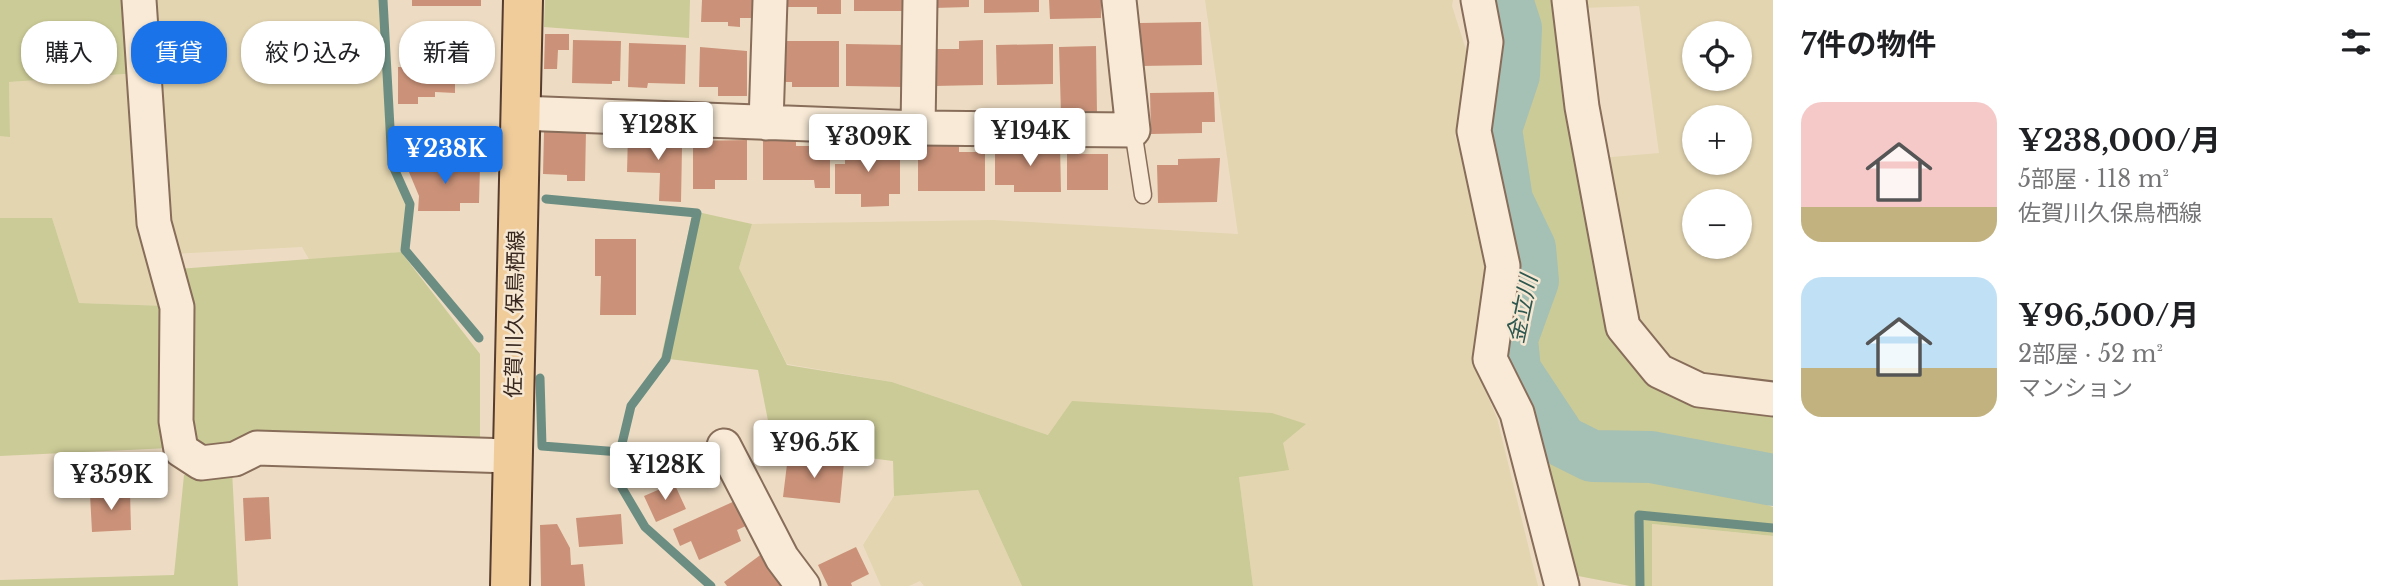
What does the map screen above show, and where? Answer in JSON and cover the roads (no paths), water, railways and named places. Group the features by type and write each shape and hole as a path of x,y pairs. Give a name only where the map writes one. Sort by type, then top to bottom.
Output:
{"main road":[{"name":"佐賀川久保鳥栖線","path":"510,586 523,0"}],"street":[{"path":"139,0 154,223 177,307 176,421 181,450 201,463 235,459 257,448 512,456"},
{"path":"766,123 770,0"},
{"path":"918,128 920,0"},
{"path":"519,113 918,128 1133,130 1119,0"},
{"path":"1478,0 1486,42 1474,131 1503,266 1490,359 1517,413 1562,586"},
{"path":"1569,0 1582,107 1623,327 1659,371 1689,386 1699,390 1773,399"},
{"path":"724,446 782,558 803,586"}],"lane":[{"path":"1133,130 1143,195"}],"waterway":[{"path":"383,0 392,164 410,204 405,250 479,338"},
{"name":"金立川","path":"1507,0 1516,28 1514,75 1496,129 1507,200 1530,248 1533,281 1512,339 1515,370 1562,441 1592,456 1651,457 1773,480"},
{"path":"546,199 697,213 666,359 631,406 620,452 622,488 645,527 711,586"},
{"path":"540,378 542,446 620,452"},
{"path":"1640,586 1639,515 1773,528"}]}
